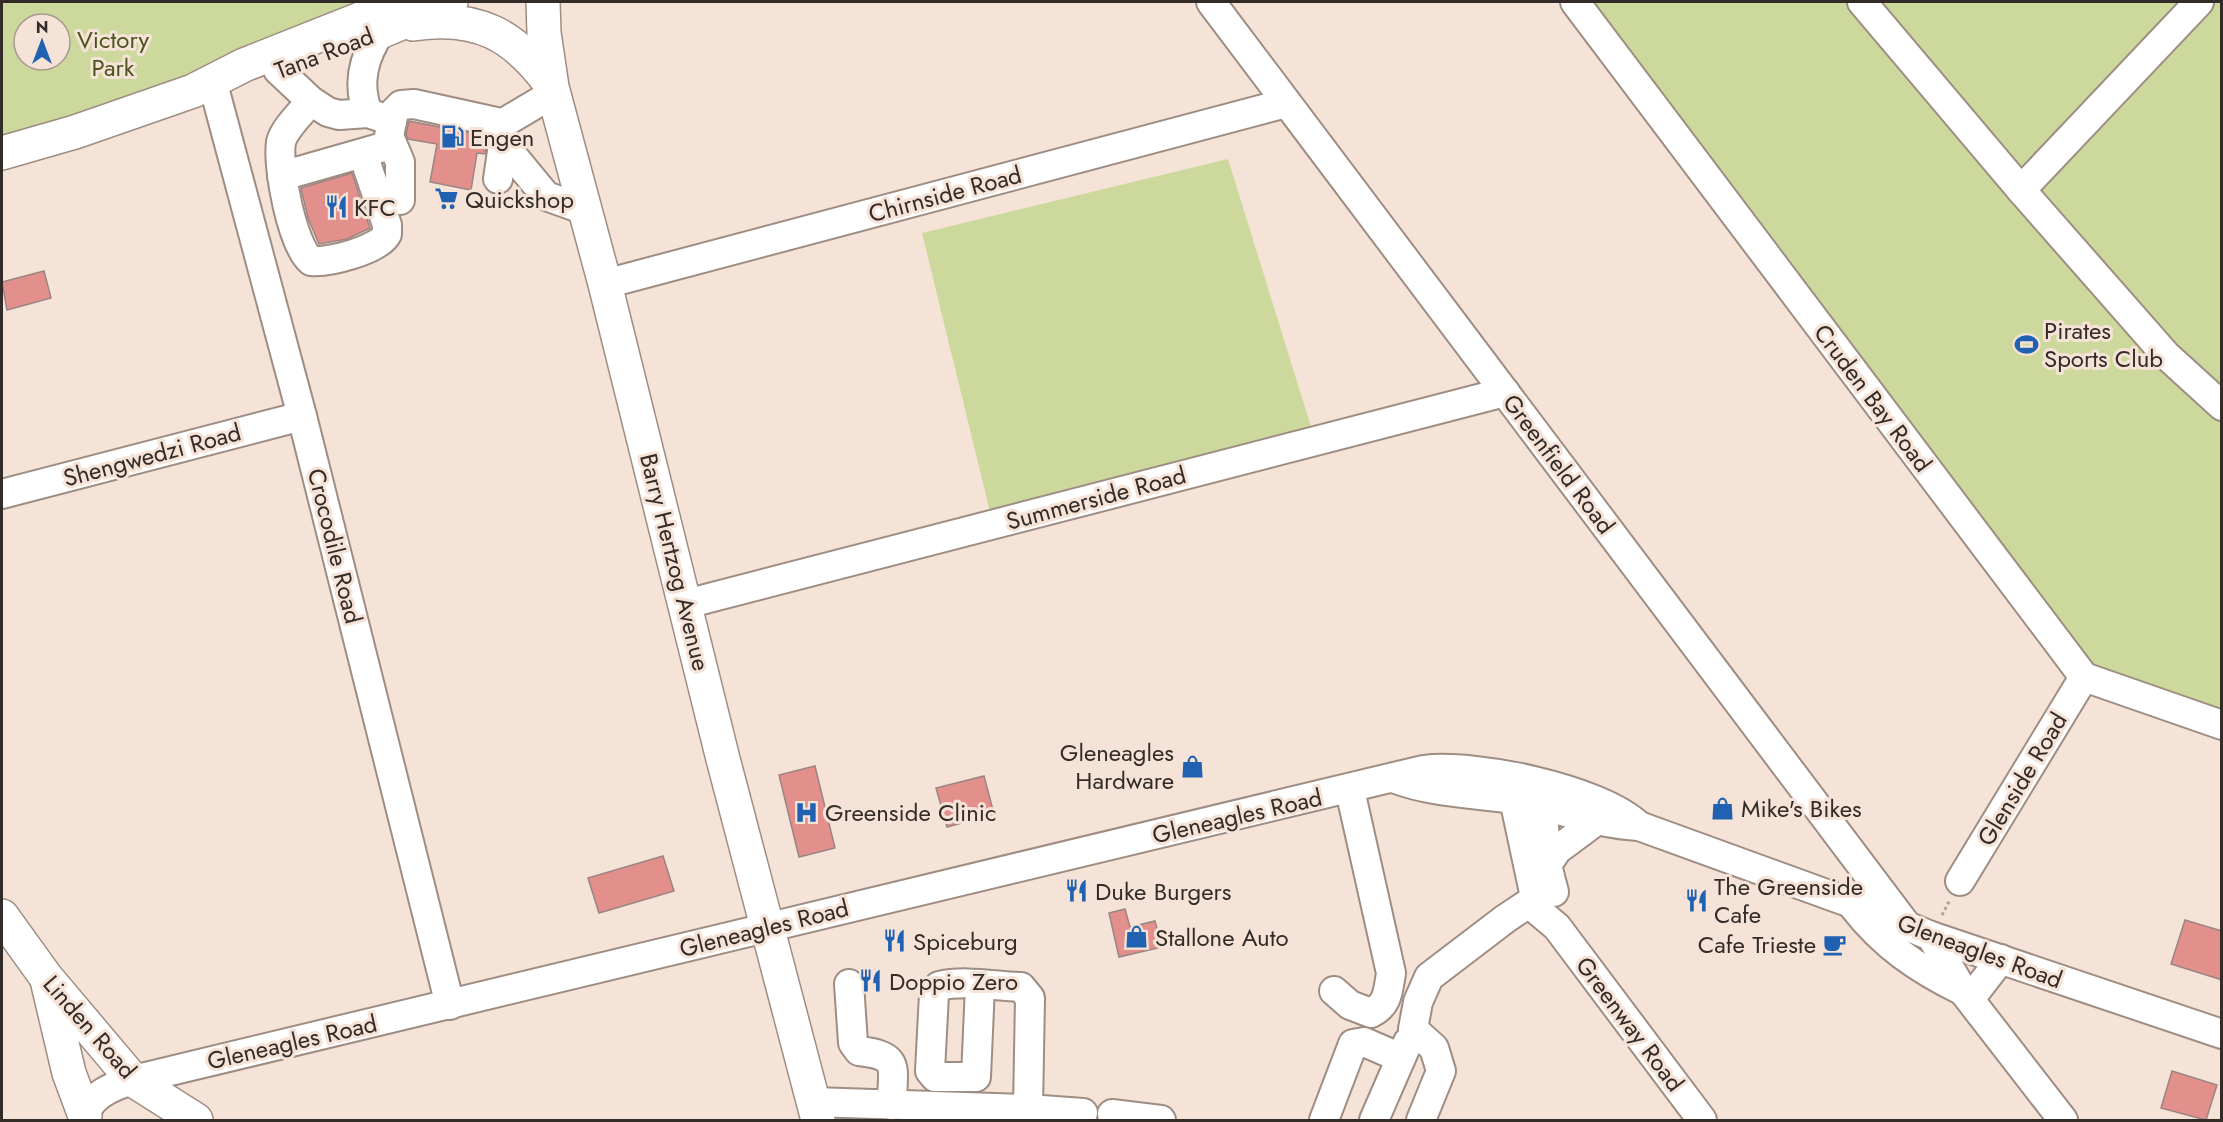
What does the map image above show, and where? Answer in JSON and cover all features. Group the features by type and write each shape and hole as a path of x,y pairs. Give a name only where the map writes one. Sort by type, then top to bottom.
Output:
{"main road":[{"name":"Tana Road","path":"2,153 75,132 391,20 451,2"},
{"name":"Barry Hertzog Avenue","path":"543,2 545,45 553,90 605,284 723,759 815,1111"},
{"name":"Tana Road","path":"207,86 279,70 391,20"},
{"path":"391,20 435,22 487,29 521,49 553,90"},
{"name":"Linden Road","path":"2,916 46,977 133,1080 196,1120"},
{"path":"46,977 69,1073 86,1118"}],"street":[{"name":"Greenfield Road","path":"1211,2 1856,858 1919,931 2063,1120"},
{"name":"Cruden Bay Road","path":"1575,2 2084,677"},
{"path":"1862,2 2021,190 2166,355 2222,405"},
{"path":"2021,190 2199,2"},
{"path":"391,20 370,47 364,63 363,95 384,126 400,162 400,200"},
{"path":"279,70 310,101 339,115 384,126"},
{"name":"Crocodile Road","path":"207,86 302,416 450,1005"},
{"path":"498,179 502,135 553,90"},
{"path":"310,101 282,140 282,176 298,243 305,256 311,261 328,261 377,246 387,234 387,225 363,154"},
{"name":"Chirnside Road","path":"605,284 1286,103"},
{"path":"282,176 363,154 397,108 408,104 492,120 546,196 585,210"},
{"name":"Summerside Road","path":"686,604 1505,392"},
{"name":"Shengwedzi Road","path":"2,494 302,416"},
{"path":"2084,677 2222,725"},
{"name":"Glenside Road","path":"1960,881 2084,677"},
{"name":"Gleneagles Road","path":"86,1118 92,1103 105,1091 133,1080 450,1005 768,926 1437,769 1528,792 1612,806 1626,814 1639,826"},
{"path":"1334,991 1350,1005 1371,1013 1379,1009 1387,998 1391,973 1350,789"},
{"path":"1528,792 1557,906 1557,927"},
{"name":"Gleneagles Road","path":"1528,792 1596,821 1639,826 1919,931 2222,1034"},
{"name":"Greenway Road","path":"1528,792 1535,899 1538,911 1557,927 1702,1120"},
{"path":"1547,865 1557,850 1596,821"},
{"path":"1856,858 1860,876 1843,901 1889,946 1926,973 1967,995 2001,959"},
{"path":"1374,1120 1413,1029 1418,1002 1429,977 1535,899"},
{"path":"849,984 853,1043 859,1051 883,1054 888,1058 892,1067 892,1105"},
{"path":"980,986 1021,987 1028,993 1028,1109"},
{"path":"1413,1029 1434,1048 1441,1071 1421,1120"},
{"path":"1324,1120 1353,1044 1364,1042 1401,1058"},
{"path":"815,1111 892,1105 1083,1113"},
{"path":"1112,1114 1156,1120"}],"path":[{"path":"1919,931 1960,881"}],"green space":[{"name":"Victory Park","path":"2,2 411,2 224,75 2,136"},
{"name":"Pirates Sports Club","path":"1587,2 2221,2 2221,735 2072,686"},
{"path":"1228,159 1316,443 992,520 922,233"}],"building":[{"path":"409,121 485,136 487,141 485,154 477,153 471,190 430,182 437,144 408,139 406,134"},
{"path":"352,173 370,228 347,239 319,244 308,218 301,188"},
{"path":"44,271 51,298 7,310 2,282"},
{"name":"Greenside Clinic","path":"815,766 835,848 799,857 779,775"},
{"path":"984,776 994,814 947,827 936,788"},
{"path":"663,856 674,891 599,913 588,878"},
{"name":"Stallone Auto","path":"1125,909 1130,927 1155,921 1162,947 1119,957 1109,913"},
{"path":"2185,920 2222,931 2222,980 2171,964"},
{"path":"2172,1071 2217,1085 2206,1120 2161,1108"}],"place":[{"name":"Engen","path":"452,137"},
{"name":"Quickshop","path":"447,199"},
{"name":"KFC","path":"336,207"},
{"name":"Pirates Sports Club","path":"2026,344"},
{"name":"Gleneagles Hardware","path":"1192,766"},
{"name":"Mike's Bikes","path":"1723,808"},
{"name":"Greenside Clinic","path":"807,812"},
{"name":"Duke Burgers","path":"1077,891"},
{"name":"The Greenside Cafe","path":"1696,900"},
{"name":"Stallone Auto","path":"1137,937"},
{"name":"Spiceburg","path":"895,941"},
{"name":"Cafe Trieste","path":"1834,944"},
{"name":"Doppio Zero","path":"871,981"}]}
